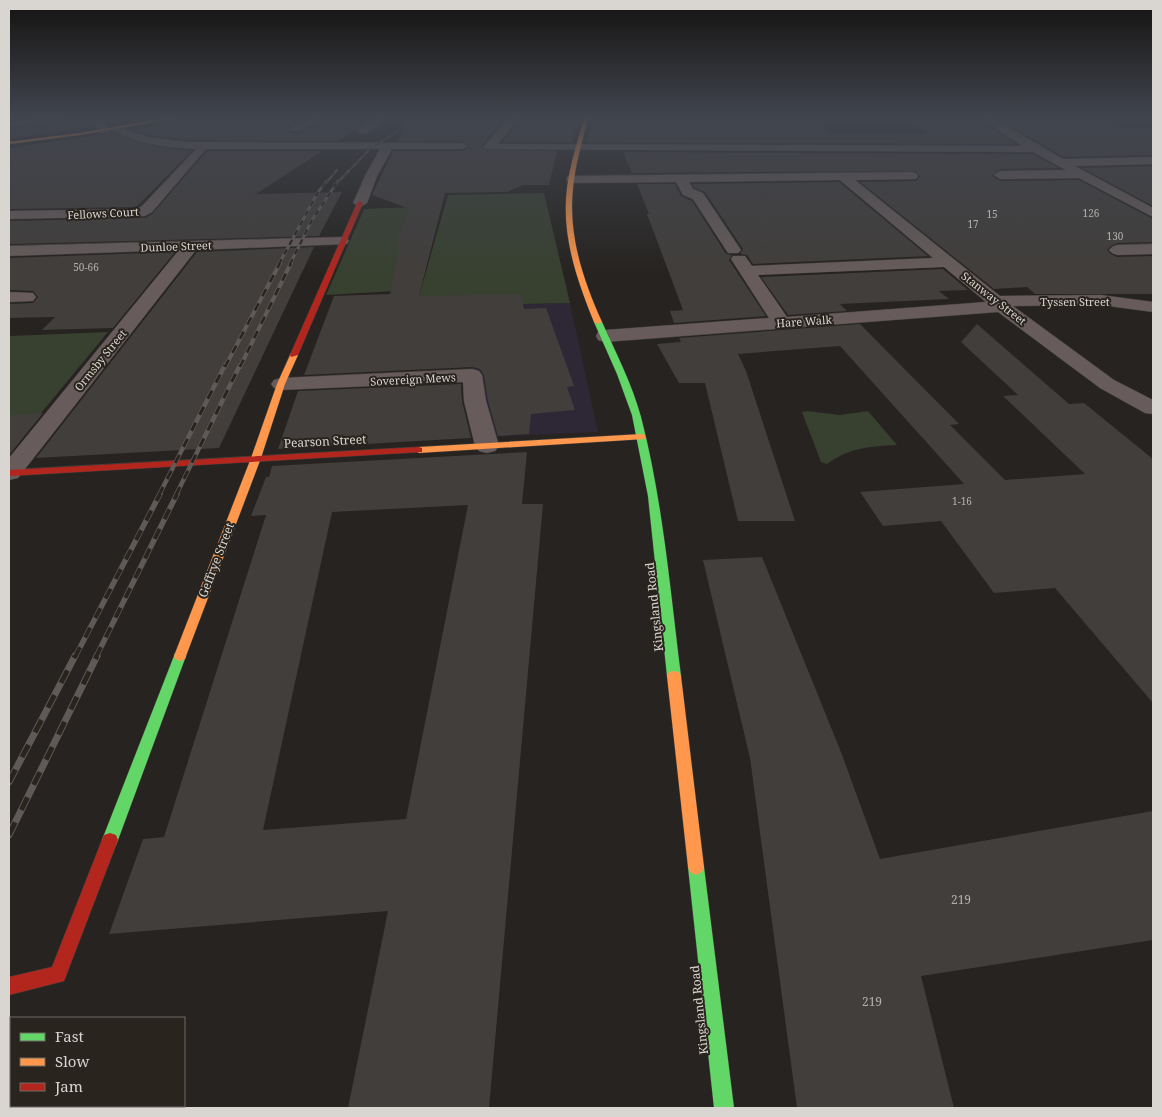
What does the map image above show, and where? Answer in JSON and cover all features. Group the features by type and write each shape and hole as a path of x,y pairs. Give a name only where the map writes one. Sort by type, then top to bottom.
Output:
{"main road":[{"name":"Kingsland Road","path":"574,169 569,200 570,240 581,284 605,336 636,415 642,437 661,548 724,1108"},
{"name":"Geffrye Street","path":"9,986 58,975 256,458 281,384 360,203"},
{"name":"Pearson Street","path":"9,473 642,437"}],"street":[{"name":"Fellows Court","path":"9,216 140,213 183,169"},
{"name":"Geffrye Street","path":"360,203 375,169"},
{"path":"814,169 822,177"},
{"path":"1071,169 1153,213"},
{"path":"1000,175 1080,174"},
{"path":"572,179 912,176"},
{"name":"Stanway Street","path":"843,177 999,303 1107,384 1153,408"},
{"path":"681,179 688,192 698,196 782,322"},
{"path":"1136,204 1153,203"},
{"name":"Dunloe Street","path":"9,251 342,241"},
{"name":"Ormsby Street","path":"9,473 191,246"},
{"path":"1117,250 1153,249"},
{"path":"9,268 32,250"},
{"path":"740,260 947,262"},
{"path":"9,297 27,297"},
{"name":"Tyssen Street","path":"999,303 1101,300 1153,307"},
{"name":"Hare Walk","path":"605,336 999,303"},
{"name":"Sovereign Mews","path":"281,384 472,375 475,401 486,446"}],"shaded area":[{"path":"570,303 598,432 482,437 471,367 461,326 429,307"}],"green space":[{"path":"544,193 570,303 523,304 419,296 448,195"},
{"path":"415,207 401,241 396,291 326,295 364,209"},
{"path":"108,332 9,452 9,336"},
{"path":"868,411 897,445 860,449 843,454 827,464 821,462 802,412 840,415"}],"building":[{"path":"9,169 174,169 136,207 9,209"},
{"path":"191,169 294,169 256,194 342,192 319,236 9,244 9,221 146,218 153,213"},
{"path":"384,169 553,169 549,185 523,185 507,192 445,193 419,296 521,294 524,309 546,308 574,386 567,387 575,410 531,414 529,434 498,436 488,401 484,375 480,369 473,367 304,375 334,296 390,294 399,248 397,239 410,209 372,195"},
{"path":"630,169 1000,169 992,176 1000,181 1079,180 1153,219 1153,242 1117,243 1107,250 1117,257 1153,256 1153,294 1035,294 1027,287 994,289 860,182 916,181 920,177 916,171 632,173"},
{"path":"1084,169 1153,169 1153,206"},
{"path":"839,182 928,256 753,264 747,255 740,254 743,249 705,192 694,188 692,184"},
{"path":"637,184 675,184 681,196 692,201 726,254 732,255 729,260 766,316 674,323 670,311 683,310"},
{"path":"314,247 219,448 36,458 197,252"},
{"path":"175,252 113,328 42,330 55,317 9,318 9,304 33,303 38,297 33,291 9,290 9,258"},
{"path":"943,269 968,290 939,291 949,299 840,304 847,311 788,315 761,277"},
{"path":"860,324 959,424 950,425 1005,480 1085,474 1003,396 1018,395 961,342 977,324 1069,404 1084,403 1153,459 1153,703 1055,588 994,593 941,521 883,526 860,492 964,484 840,346 738,354 746,371 795,521 738,521 705,383 679,383 657,344 681,342 679,338"},
{"path":"461,384 462,401 471,438 278,449 298,391"},
{"path":"43,413 9,455 9,415"},
{"path":"527,452 522,504 543,504 489,1108 348,1108 388,911 109,934 143,839 164,837 266,515 251,516 272,466","holes":["468,505 406,819 263,830 332,512"]},
{"path":"762,557 841,752 880,859 1153,811 1153,940 921,976 954,1108 797,1108 750,758 703,560"}],"railway":[{"path":"337,183 350,169"},
{"path":"326,183 337,170"},
{"path":"279,264 318,192 327,181"},
{"path":"290,264 312,220 338,181"},
{"path":"225,367 280,263"},
{"path":"240,367 291,263"},
{"path":"159,495 225,365"},
{"path":"176,495 240,365"},
{"path":"75,657 160,494"},
{"path":"96,657 177,494"},
{"path":"9,782 75,656"},
{"path":"9,835 97,656"}],"traffic: fast":[{"path":"598,322 621,374 636,415 653,496 674,676"},
{"path":"110,840 180,656"},
{"path":"696,867 724,1108"}],"traffic: slow":[{"path":"573,169 569,200 570,232 576,263 598,322"},
{"path":"180,656 256,458 281,384 294,355"},
{"path":"419,450 642,437"},
{"path":"674,676 696,867"}],"traffic: jam":[{"path":"294,355 360,203"},
{"path":"9,473 419,450"},
{"path":"9,986 58,975 110,840"}]}
